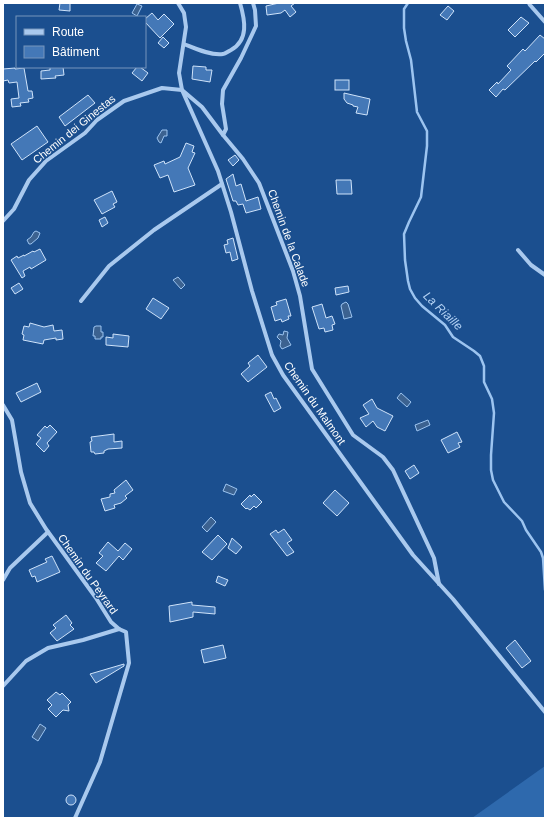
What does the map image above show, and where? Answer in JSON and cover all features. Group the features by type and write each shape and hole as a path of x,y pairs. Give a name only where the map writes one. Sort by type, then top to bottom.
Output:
{"street":[{"name":"Chemin du Malmont","path":"178,3 184,13 186,27 179,73 182,90 218,172 272,355 283,375 413,555 453,599 545,712"},
{"path":"184,44 207,52 223,54 238,46 245,31 240,3"},
{"path":"223,135 226,129 222,104 223,90 242,58 256,26 253,3"},
{"path":"529,3 545,22"},
{"name":"Chemin dei Ginestas","path":"3,221 14,209 29,180 46,161 85,133 97,120 124,101 162,88 182,90"},
{"name":"Chemin de la Calade","path":"182,90 202,107 243,159 259,183 290,264 300,296 312,369 353,435 383,457 393,470 434,558 440,584"},
{"path":"81,301 109,266 154,230 222,184"},
{"path":"518,250 530,265 545,275"},
{"name":"Chemin du Peyrard","path":"3,405 12,420 21,472 30,503 48,532 96,598 111,622 119,629 126,632 129,663 100,762 75,818"},
{"path":"3,580 10,568 48,532"},
{"path":"3,686 26,661 48,648 83,640 119,629"}],"shaded area":[{"path":"137,4 142,6 137,16 132,13"},
{"path":"162,130 167,130 167,136 164,136 161,143 157,138"},
{"path":"36,231 40,233 38,238 29,244 27,240"},
{"path":"178,277 185,285 181,289 173,280"},
{"path":"346,302 352,317 344,319 341,306"},
{"path":"101,326 103,337 101,337 101,339 95,339 95,336 93,336 94,327"},
{"path":"284,331 288,332 287,338 291,345 282,349 280,346 281,341 277,337 279,334 283,335"},
{"path":"401,393 411,402 407,407 397,398"},
{"path":"428,420 430,425 417,431 415,425"},
{"path":"226,484 237,489 234,495 223,491"},
{"path":"211,517 216,522 207,532 202,527"},
{"path":"40,724 46,728 38,741 32,737"},
{"path":"545,766 545,818 472,818"}],"building":[{"path":"60,3 70,3 70,11 59,10"},
{"path":"279,3 295,3 291,6 296,12 290,17 285,10 281,13 267,15 266,6"},
{"path":"448,6 454,11 447,20 440,15"},
{"path":"152,13 158,20 164,14 174,24 160,38 146,23 146,18"},
{"path":"521,17 529,23 515,37 508,30"},
{"path":"540,35 545,39 545,53 505,90 503,89 496,97 489,90 497,82 498,84 511,70 507,66 523,49 525,51"},
{"path":"163,37 169,43 164,48 158,43"},
{"path":"193,66 206,67 206,70 212,70 210,82 192,79"},
{"path":"24,68 28,91 32,91 33,98 28,99 29,102 20,103 21,106 12,107 11,99 19,98 17,82 9,83 8,80 3,81 3,69"},
{"path":"50,68 63,68 64,75 55,76 56,78 41,79 41,71 50,70"},
{"path":"136,68 141,68 148,73 142,81 132,73"},
{"path":"335,80 349,80 349,90 335,90"},
{"path":"344,93 370,99 367,115 356,113 358,107 347,103 344,99"},
{"path":"88,95 95,103 65,126 59,117"},
{"path":"37,126 48,142 22,160 11,144"},
{"path":"186,143 194,146 192,152 195,153 188,168 195,185 174,192 168,175 160,178 154,165 164,161 165,164 180,157"},
{"path":"235,155 239,160 233,166 228,160"},
{"path":"233,174 236,186 241,184 246,201 258,197 261,209 246,213 243,204 238,205 236,201 233,201 226,179"},
{"path":"336,180 351,180 352,194 337,194"},
{"path":"112,191 117,202 113,204 115,207 102,214 94,200"},
{"path":"105,217 108,223 102,227 99,220"},
{"path":"233,238 238,259 232,261 230,252 226,253 224,245 228,244 227,240"},
{"path":"40,249 46,260 31,269 30,267 23,271 25,276 22,278 11,260 17,256 18,258"},
{"path":"19,283 23,289 15,294 11,288"},
{"path":"348,286 349,292 336,295 335,288"},
{"path":"153,298 169,308 161,319 146,309"},
{"path":"286,299 291,316 288,316 289,319 282,322 281,319 275,321 271,307 277,305 276,302"},
{"path":"322,304 326,318 332,316 335,324 332,325 333,330 325,332 324,328 319,329 312,307"},
{"path":"30,323 44,327 53,325 54,331 62,330 63,339 56,340 56,338 44,340 43,344 23,340 24,335 22,334 24,326 29,327"},
{"path":"113,334 129,336 128,347 106,345 106,337 113,338"},
{"path":"258,355 267,367 248,382 241,374 250,366 248,363"},
{"path":"37,383 41,392 21,402 16,393"},
{"path":"271,392 281,408 274,412 265,395"},
{"path":"372,399 377,408 393,416 385,431 377,427 373,421 366,427 360,418 369,414 363,405"},
{"path":"50,425 57,432 47,443 49,446 44,452 36,444 41,438 37,435 45,426 47,428"},
{"path":"457,432 462,442 458,443 460,447 448,453 441,440"},
{"path":"114,434 114,442 122,441 122,448 108,449 104,451 104,453 95,454 94,452 91,452 91,437"},
{"path":"414,465 419,473 410,479 405,471"},
{"path":"126,480 133,490 125,496 127,498 121,503 114,505 115,508 105,511 101,499 110,497 110,494 115,493 114,490"},
{"path":"335,490 349,503 337,516 323,503"},
{"path":"254,494 262,502 256,508 254,506 250,510 247,508 246,509 241,504 250,495 251,497"},
{"path":"284,529 292,540 287,543 294,552 287,556 270,534 276,530 278,533"},
{"path":"218,535 227,544 212,560 202,552"},
{"path":"232,538 242,547 236,554 228,548"},
{"path":"108,542 118,551 125,543 132,549 123,560 119,556 106,571 96,563 103,556 99,553"},
{"path":"52,556 60,572 37,582 35,576 32,577 29,570 47,562 45,559"},
{"path":"218,576 228,580 225,586 216,582"},
{"path":"192,602 192,605 215,607 215,614 193,612 193,617 170,622 169,606"},
{"path":"66,615 72,623 70,625 74,629 57,641 50,633 56,628 53,625"},
{"path":"515,640 531,661 522,668 506,648"},
{"path":"223,645 226,658 204,663 201,650"},
{"path":"124,664 124,666 96,683 90,674"},
{"path":"56,692 60,695 62,693 71,702 68,705 69,711 63,710 56,717 48,709 52,705 47,700"},
{"path":"71,795 76,800 71,805 66,800"}],"waterway":[{"name":"La Riaille","path":"408,3 404,9 404,28 411,60 417,112 427,131 427,146 421,197 404,234 405,260 408,281 415,298 422,306 445,325 453,337 480,356 484,366 484,382 492,399 494,413 491,455 493,480 504,502 522,521 526,530 541,552 543,558 545,590"}]}
